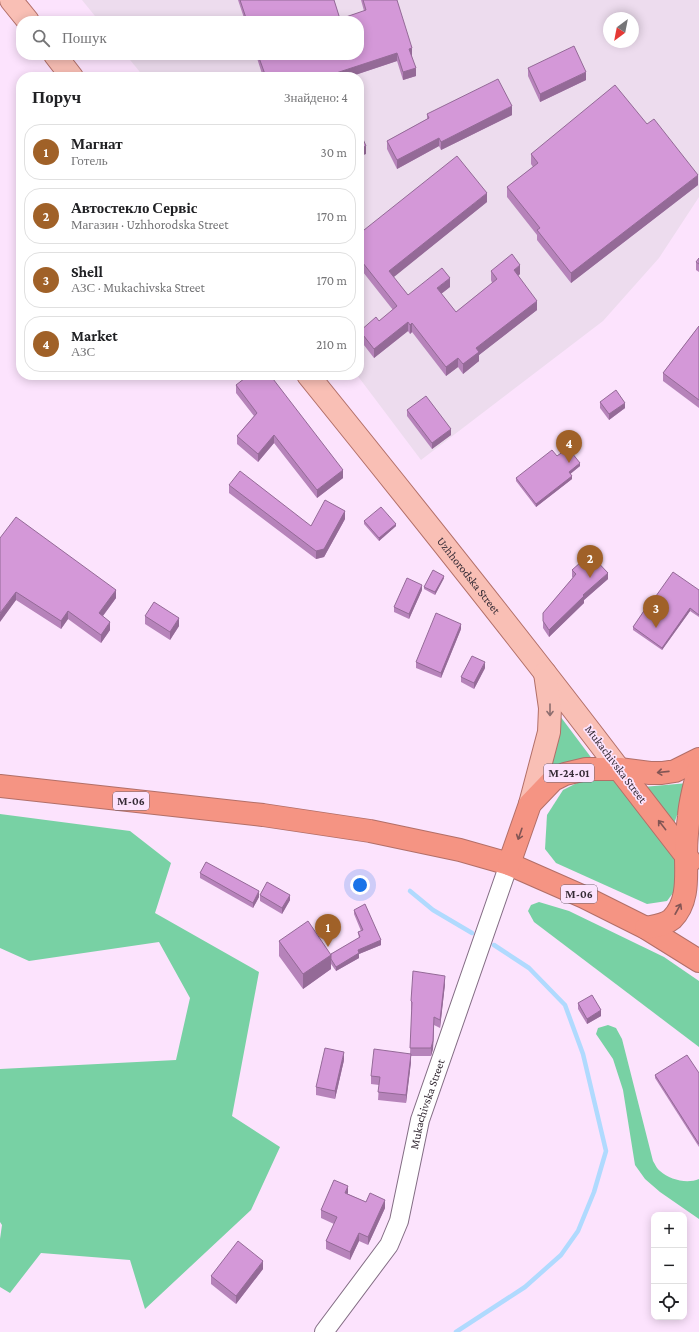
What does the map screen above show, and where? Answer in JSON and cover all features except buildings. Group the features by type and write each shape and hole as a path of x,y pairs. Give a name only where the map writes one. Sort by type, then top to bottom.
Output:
{"highway":[{"name":"М-24-01","path":"509,864 530,804 553,780 564,774 586,769 620,769 662,773 675,771 699,759"},
{"path":"646,928 662,925 671,919 678,910 685,894 689,815 699,768"},
{"name":"Mukachivska Street","path":"620,769 699,873"},
{"name":"М-06","path":"0,786 263,815 370,831 460,850 509,864 584,897 646,928 699,961"}],"main road":[{"path":"11,0 24,16"},
{"path":"59,60 68,72"},
{"name":"Uzhhorodska Street","path":"312,380 545,672"},
{"path":"530,804 548,732 550,708 545,672"},
{"name":"Mukachivska Street","path":"545,672 620,769"}],"street":[{"name":"Mukachivska Street","path":"324,1332 389,1245 399,1221 420,1120 509,864"}],"shaded area":[{"path":"82,0 699,0 699,197 659,258 603,321 421,460 361,380 364,380 364,72 140,72 130,60 364,60 364,16 95,16"}],"green space":[{"path":"560,716 596,764 546,777"},
{"path":"585,779 614,781 676,858 676,889 667,901 647,904 556,863 545,849 547,815 563,790"},
{"path":"688,783 674,824 643,787"},
{"path":"0,814 130,831 171,863 155,913 259,972 232,1116 280,1147 251,1210 145,1309 130,1260 41,1253 10,1293 0,1287 0,1239 2,1225 0,1222 0,1069 176,1060 190,998 159,942 29,961 0,948"},
{"path":"539,902 569,911 664,957 699,981 699,1047 534,922 528,911 531,905"},
{"path":"608,1025 616,1028 622,1039 653,1161 659,1170 674,1179 689,1181 699,1179 699,1219 660,1192 645,1179 635,1165 623,1090 613,1059 596,1034 598,1028"}],"waterway":[{"path":"410,891 433,910 472,933"},
{"path":"456,1332 525,1287 561,1255 578,1231 594,1192 606,1151 583,1054 565,1005 529,968 494,945"}],"place":[{"name":"Market","path":"569,463"},
{"name":"Автостекло Сервіс","path":"590,578"},
{"name":"Shell","path":"656,628"},
{"name":"Магнат","path":"328,947"}]}
